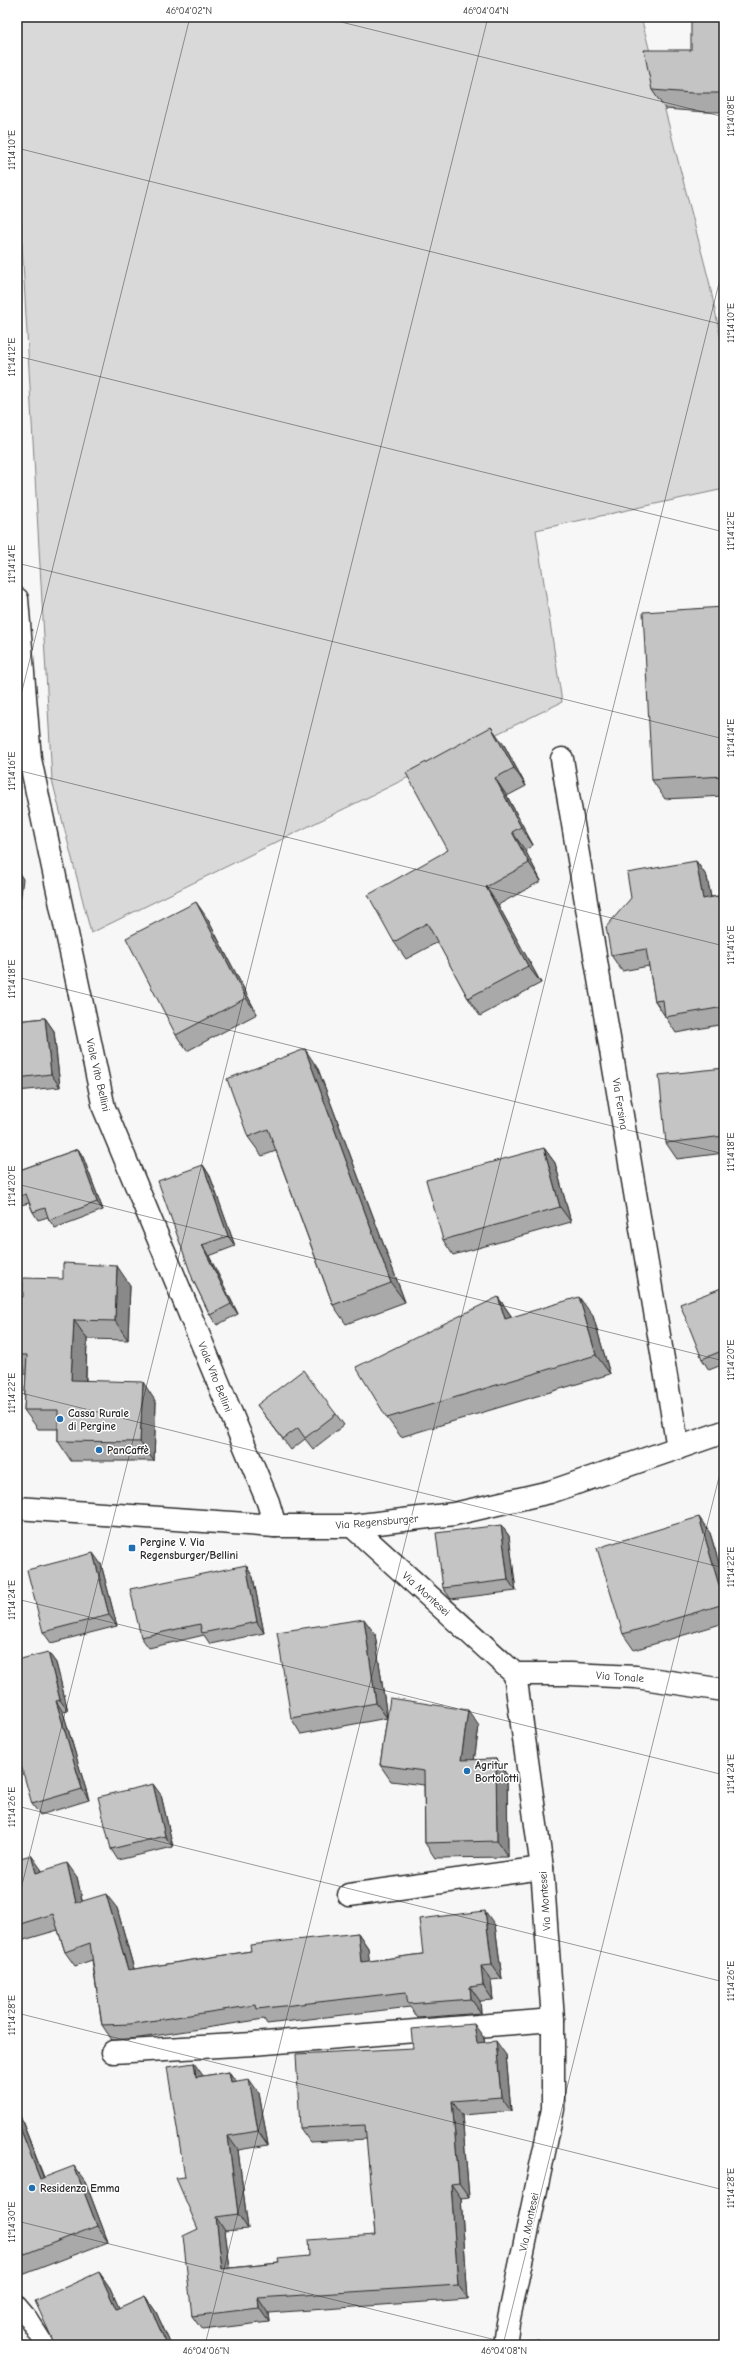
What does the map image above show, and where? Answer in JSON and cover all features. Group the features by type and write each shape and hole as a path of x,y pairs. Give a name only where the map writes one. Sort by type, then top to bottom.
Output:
{"street":[{"name":"Viale Vito Bellini","path":"17,599 23,759 104,1108 268,1502 275,1526"},
{"name":"Via Fersina","path":"562,759 678,1448"},
{"name":"Via Regensburger","path":"17,1508 275,1526 352,1526 454,1514 550,1492 724,1432"},
{"name":"Via Montesei","path":"352,1526 515,1674 542,1868 553,2020 553,2108 508,2322 505,2345"},
{"name":"Via Tonale","path":"515,1674 571,1674 636,1677 724,1690"},
{"path":"349,1895 542,1868"},
{"path":"113,2052 252,2044 553,2020"}],"lane":[{"path":"17,2305 28,2318 45,2345"}],"shaded area":[{"path":"17,17 641,17 709,281 724,354 724,489 536,530 562,702 91,933 52,780 17,155"}],"building":[{"path":"691,17 724,17 724,93 692,93 652,90 644,50 691,50"},
{"path":"724,607 724,776 652,780 643,612"},
{"path":"491,727 514,768 495,778 521,827 512,832 529,863 486,887 528,966 468,998 427,923 394,942 368,895 448,850 406,773"},
{"path":"696,861 703,899 718,896 724,931 724,958 720,958 724,978 724,1007 665,1017 663,1000 655,1001 646,949 611,955 606,927 631,898 627,873"},
{"path":"196,902 246,998 176,1035 126,938"},
{"path":"45,1018 51,1074 17,1078 17,1021"},
{"path":"305,1049 391,1283 333,1305 268,1129 248,1137 227,1079"},
{"path":"724,1068 724,1136 666,1143 659,1075"},
{"path":"544,1148 560,1207 443,1240 426,1180"},
{"path":"78,1149 97,1202 49,1220 45,1208 33,1212 26,1194 17,1197 17,1171"},
{"path":"203,1165 228,1236 202,1245 231,1304 210,1315 193,1280 158,1181"},
{"path":"63,1263 117,1266 115,1321 74,1320 71,1380 143,1382 140,1442 58,1441 58,1410 24,1410 27,1355 17,1355 17,1297 23,1297 23,1278 63,1279"},
{"path":"724,1287 724,1350 702,1359 680,1304"},
{"path":"498,1297 505,1319 579,1297 596,1355 387,1418 356,1367"},
{"path":"303,1370 336,1414 305,1438 298,1428 283,1439 257,1405"},
{"path":"699,1517 724,1604 623,1634 597,1548"},
{"path":"501,1525 508,1580 443,1588 436,1533"},
{"path":"93,1553 109,1615 43,1632 27,1570"},
{"path":"246,1565 257,1622 202,1633 200,1624 141,1637 130,1589"},
{"path":"364,1619 376,1703 291,1718 277,1632"},
{"path":"48,1652 60,1700 56,1701 82,1789 32,1804 17,1751 17,1746 20,1745 17,1735 17,1660"},
{"path":"390,1698 468,1710 461,1760 496,1759 497,1841 425,1843 424,1771 380,1765"},
{"path":"153,1784 165,1836 111,1849 98,1797"},
{"path":"31,1855 36,1873 67,1863 76,1903 106,1894 128,1970 251,1951 250,1945 358,1933 361,1962 423,1954 419,1919 485,1911 492,1965 481,1966 483,1985 470,1987 471,1999 408,2004 406,1992 257,2009 256,2005 130,2024 102,2025 90,1943 65,1952 53,1914 17,1925 17,1859"},
{"path":"474,2024 477,2043 496,2041 501,2097 452,2101 459,2183 451,2184 458,2285 258,2298 259,2308 192,2316 183,2236 198,2229 176,2178 185,2177 167,2067 194,2063 196,2077 229,2072 231,2082 249,2079 258,2131 228,2136 238,2214 216,2217 222,2269 279,2263 278,2259 309,2256 308,2240 375,2235 365,2125 300,2128 296,2054 413,2048 411,2029"},
{"name":"Residenza Emma","path":"17,2120 40,2179 74,2166 97,2226 17,2257"},
{"path":"99,2272 116,2309 145,2296 167,2345 90,2345 88,2340 78,2345 55,2345 35,2301"},
{"path":"520,2339 578,2343 578,2345 520,2345"},
{"path":"306,2342 307,2345 290,2345"}],"place":[{"name":"Cassa Rurale di Pergine","path":"60,1419"},
{"name":"PanCaffè","path":"99,1450"},
{"name":"Pergine V. Via Regensburger/Bellini","path":"132,1548"},
{"name":"Agritur Bortolotti","path":"467,1771"},
{"name":"Residenza Emma","path":"32,2188"}]}
